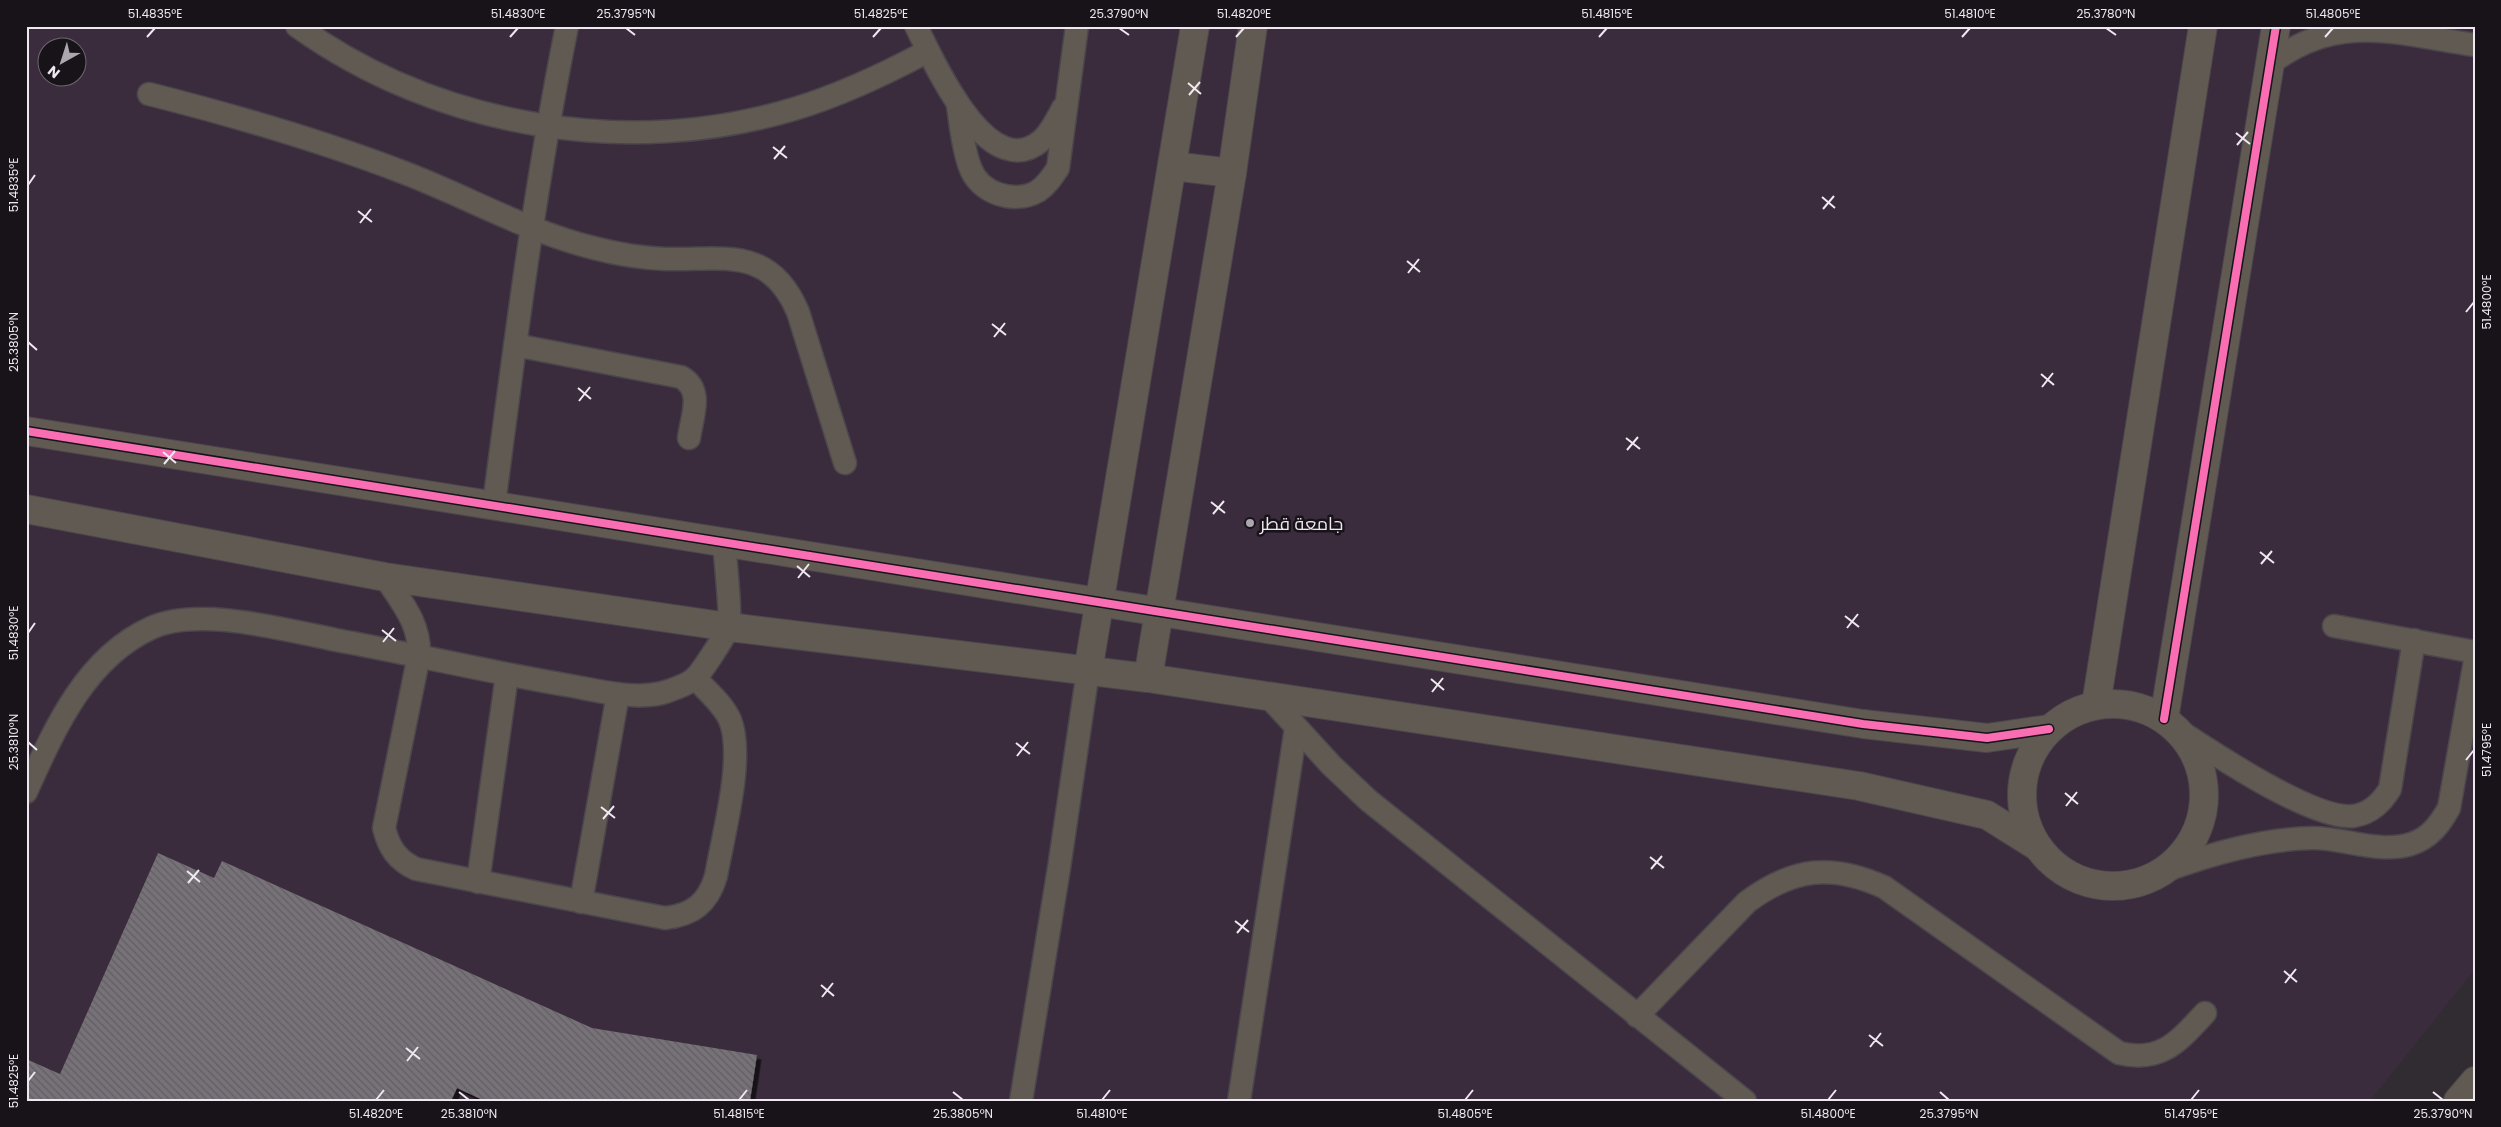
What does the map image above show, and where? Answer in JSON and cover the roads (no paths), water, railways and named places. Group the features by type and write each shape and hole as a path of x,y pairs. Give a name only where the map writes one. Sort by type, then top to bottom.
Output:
{"street":[{"path":"1088,671 1195,26"},
{"path":"1148,678 1232,173 1253,26"},
{"path":"2096,705 2203,26"},
{"path":"2171,725 2276,26"},
{"path":"1172,166 1232,173"},
{"path":"26,431 494,504 1872,726 1987,738 2049,730"},
{"path":"26,509 385,577 729,627 1148,678 1859,786 1987,815 2038,847 2063,871 2096,884 2132,884 2164,871 2178,860 2190,846 2203,813 2205,795 2198,760 2171,725 2148,711 2114,704 2096,705 2063,718 2049,730 2030,755 2022,786 2024,817 2038,847"},
{"path":"2458,1101 2475,1081"}],"lane":[{"path":"297,26 360,65 405,87 498,117 596,132 696,129 744,121 793,109 840,94 928,50"},
{"path":"494,504 531,227 547,126 567,26"},
{"path":"916,26 958,106 992,142 1004,148 1030,147 1041,140 1066,103"},
{"path":"958,106 970,168 978,181 991,191 1006,197 1022,197 1037,191 1050,181 1058,168 1077,26"},
{"path":"2270,64 2284,53 2307,41 2348,30 2383,32 2475,45"},
{"path":"150,94 280,129 343,150 407,173 563,240 629,255 663,259 731,258 749,261 766,268 780,280 791,295 798,312 845,463"},
{"path":"515,345 681,377 694,388 696,396 689,438"},
{"path":"26,792 63,713 94,672 126,641 152,627 191,619 255,624 418,655 508,675 618,694 661,693 695,678 729,627 724,542"},
{"path":"385,577 410,614 419,638 418,655 384,828 387,842 394,853 404,863 416,869 665,918 693,911 704,902 712,890 734,771 735,739 729,718 695,678"},
{"path":"2334,626 2475,652"},
{"path":"2171,725 2260,782 2303,803 2340,815 2364,814 2384,800 2390,790 2414,640"},
{"path":"2164,871 2201,858 2276,842 2314,838 2398,847 2426,837 2440,824 2449,808 2475,661"},
{"path":"1021,1101 1058,878 1088,671"},
{"path":"478,882 508,675"},
{"path":"582,902 618,694"},
{"path":"1267,695 1296,728 1368,800 1745,1101"},
{"path":"1239,1101 1296,728"},
{"path":"1637,1016 1747,902 1766,888 1789,877 1813,872 1838,872 1861,877 1884,887 2119,1053 2140,1056 2160,1053 2181,1039 2205,1014"}],"place":[{"name":"جامعة قطر","path":"1250,523"}]}
